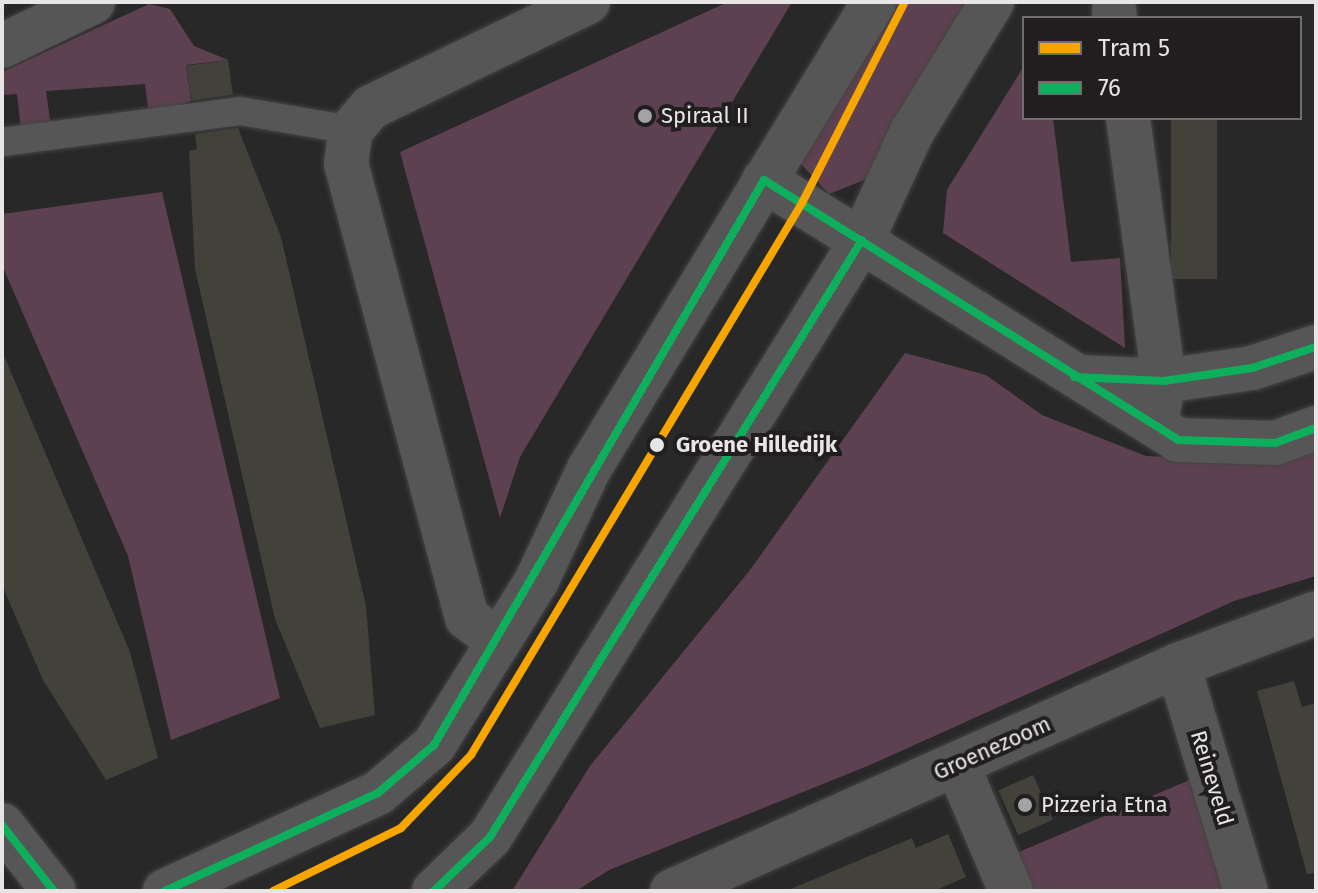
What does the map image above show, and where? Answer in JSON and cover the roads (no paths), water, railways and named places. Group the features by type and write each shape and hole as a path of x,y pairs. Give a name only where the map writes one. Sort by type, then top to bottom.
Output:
{"street":[{"path":"2,46 93,2"},
{"path":"499,641 467,618 346,164 351,130 371,107 588,2"},
{"path":"165,891 378,793 434,745 499,641 589,469 874,2"},
{"path":"434,891 490,837 862,240 912,132 992,2"},
{"path":"1128,120 1164,381 1155,427"},
{"path":"764,180 1178,440 1220,447 1275,443 1316,428"},
{"path":"1074,377 1164,381 1252,368 1316,347"},
{"name":"Groenezoom","path":"672,891 1178,665 1316,613"},
{"name":"Reineveld","path":"1178,665 1246,891"},
{"path":"957,764 1011,891"},
{"path":"2,825 54,891"}],"lane":[{"path":"2,142 240,111 351,130"}],"tram line":[{"name":"5","path":"273,891 401,828 471,755 802,203 905,2"}],"place":[{"name":"Spiraal II","path":"645,116"},
{"name":"Groene Hilledijk","path":"657,445"},
{"name":"Pizzeria Etna","path":"1025,805"}]}
